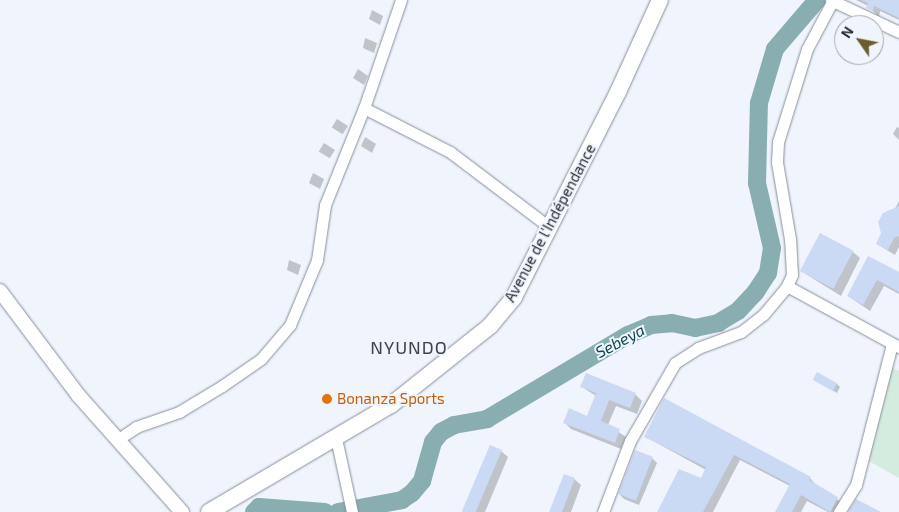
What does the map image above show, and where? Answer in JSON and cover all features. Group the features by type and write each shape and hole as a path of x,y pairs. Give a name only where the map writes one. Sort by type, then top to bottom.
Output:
{"highway":[{"name":"Avenue de l'Indépendance","path":"209,512 391,405 490,326 514,297 618,92 660,0"}],"main road":[{"path":"0,291 78,395 182,512"}],"street":[{"path":"117,440 136,427 179,412 222,386 261,359 290,325 317,260 325,205 364,108 401,0"},
{"path":"603,512 630,441 676,362 698,348 741,332 763,315 787,286 792,275 790,239 777,162 778,142 807,49 832,0 899,32"},
{"path":"364,108 450,152 549,227"},
{"path":"787,286 896,346 856,485 839,512"},
{"path":"336,438 350,507"}],"green space":[{"path":"891,367 899,371 899,478 867,460"}],"building":[{"path":"861,0 899,0 899,18 874,6 873,11 866,8 868,3"},
{"path":"899,206 899,236 894,238 888,250 876,244 881,233 878,222 883,213"},
{"path":"820,233 854,251 833,289 800,271"},
{"path":"868,256 899,272 899,292 877,280 863,305 847,296"},
{"path":"817,372 837,383 833,391 813,380"},
{"path":"586,373 636,393 630,408 609,400 601,421 620,429 615,443 563,423 569,408 587,416 596,393 580,387"},
{"path":"664,398 811,477 809,480 838,497 830,512 801,495 792,512 775,512 790,484 734,455 703,512 657,512 679,469 701,478 706,467 644,437"},
{"path":"490,445 502,450 476,512 462,512"},
{"path":"635,450 653,457 636,501 618,494"},
{"path":"564,474 575,478 562,512 549,512"},
{"path":"856,499 881,512 848,512"}],"waterway":[{"name":"Sebeya","path":"338,512 402,500 412,493 422,481 433,442 441,432 454,425 487,419 628,335 651,325 672,323 695,328 718,323 738,311 755,293 768,273 772,248 757,183 759,103 775,49 817,0"},
{"name":"Sebeya","path":"254,512 259,507 325,512"}],"place":[{"name":"Bonanza Sports","path":"327,399"}],"district":[{"name":"NYUNDO","path":"409,347"}]}
